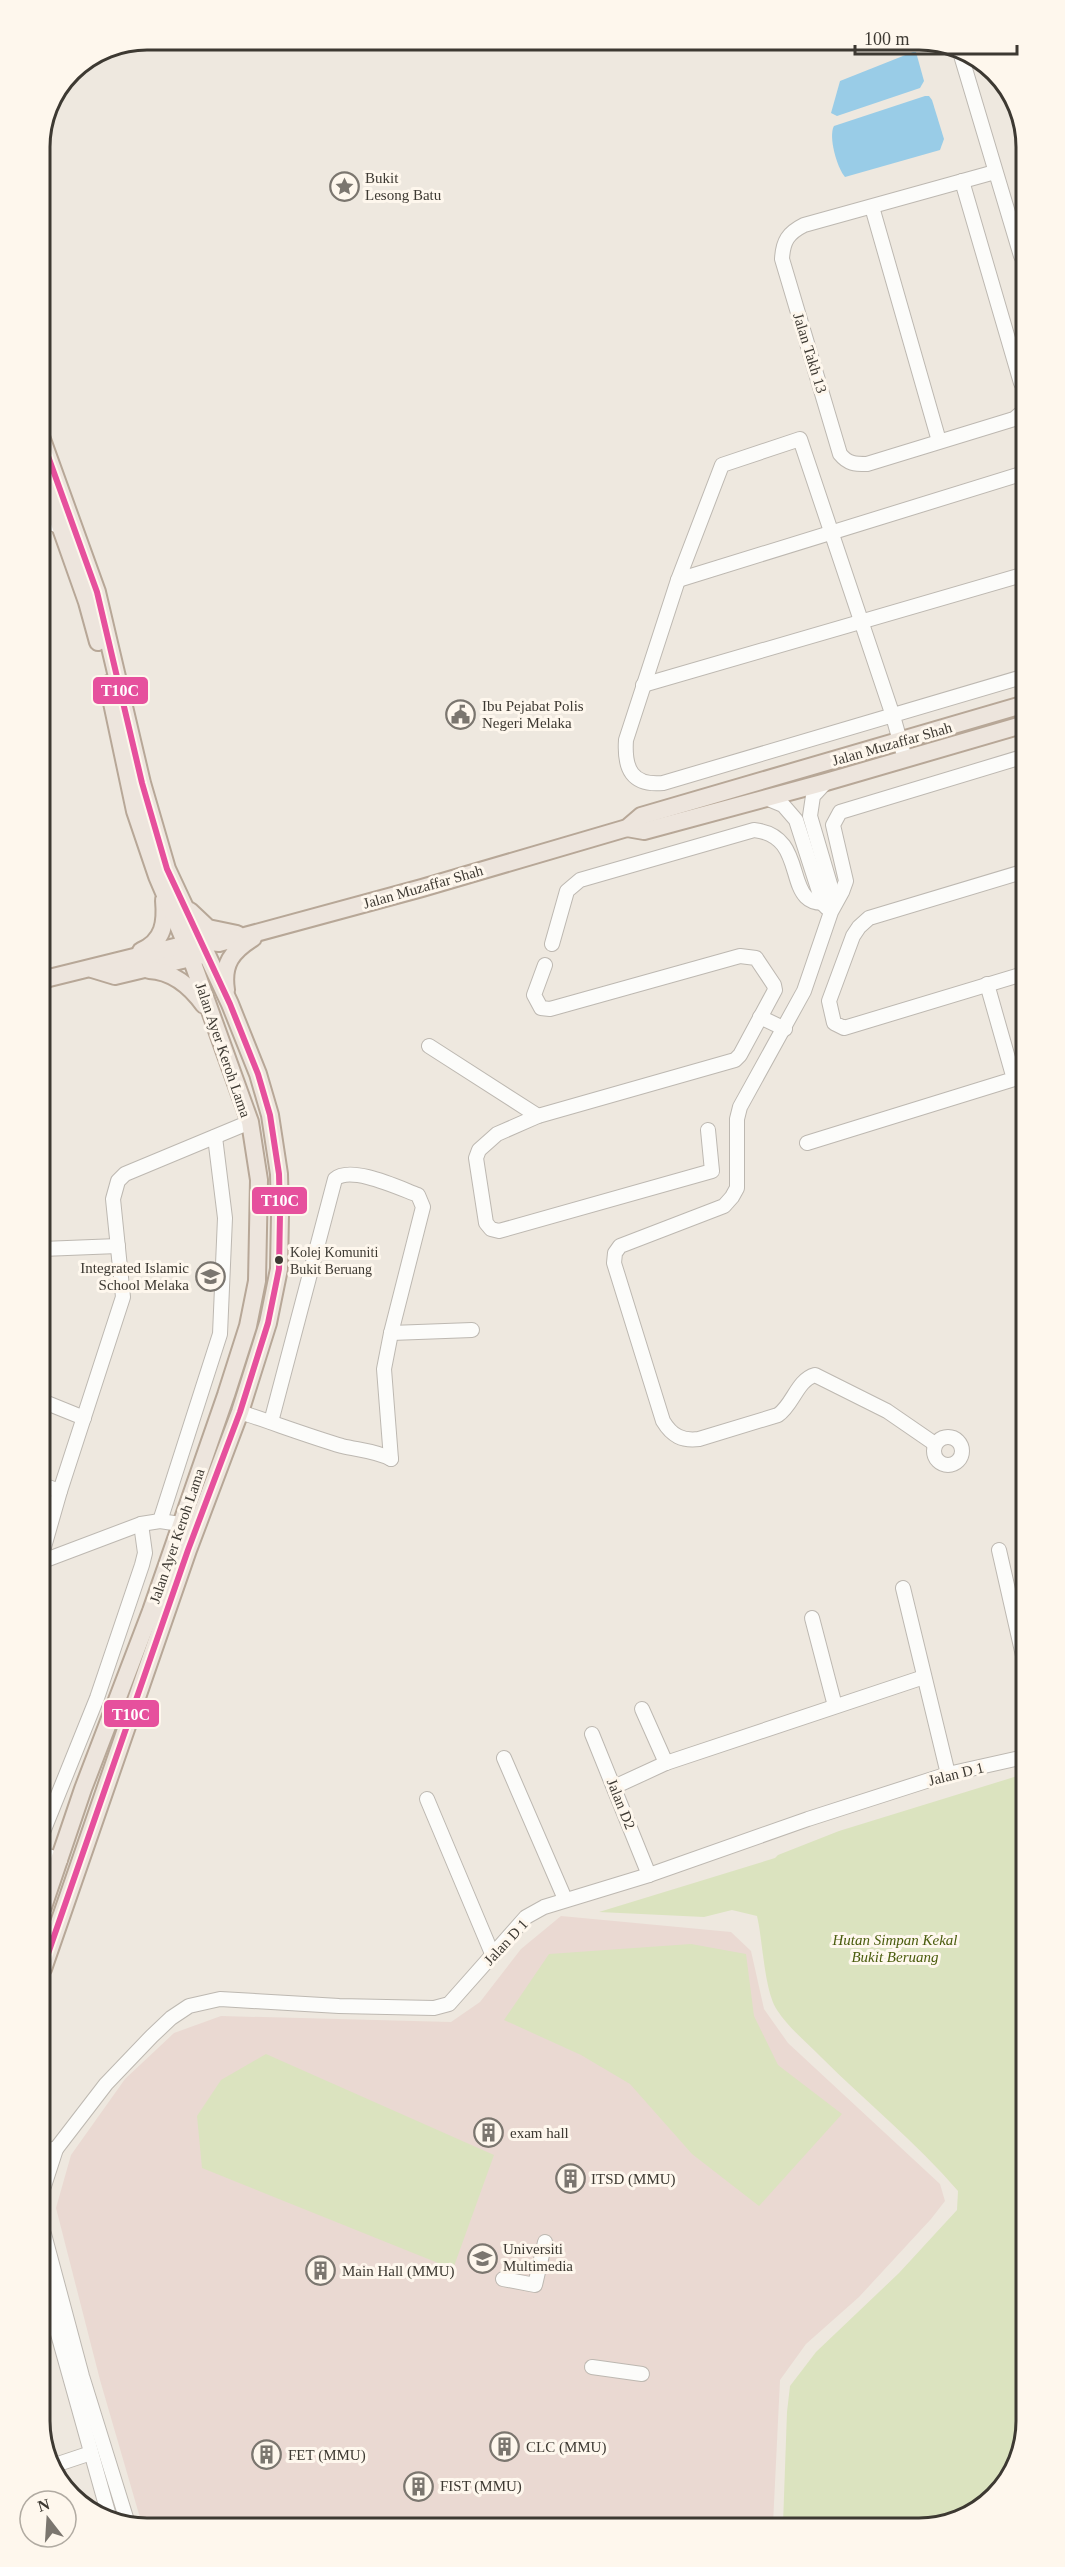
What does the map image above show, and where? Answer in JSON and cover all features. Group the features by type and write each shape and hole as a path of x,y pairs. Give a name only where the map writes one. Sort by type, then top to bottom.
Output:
{"main road":[{"name":"Jalan Ayer Keroh Lama","path":"50,462 97,592 170,891"},
{"name":"Jalan Ayer Keroh Lama","path":"50,497 87,602 103,660 135,811 195,950 213,1018 250,1122 258,1180 257,1281 248,1326 150,1611 83,1789 50,1888"},
{"name":"Jalan Muzaffar Shah","path":"195,950 627,828 641,816 1016,707"},
{"name":"Jalan Muzaffar Shah","path":"627,828 644,831 826,782 1016,726"},
{"path":"170,891 208,928 224,933 259,932"},
{"path":"50,978 92,969 145,950 160,937 170,891"},
{"path":"230,1004 225,986 226,965 240,947 259,932"},
{"name":"Jalan Ayer Keroh Lama","path":"50,1951 188,1550 240,1412 268,1323 279,1269 280,1184 270,1116 258,1074 230,1004 195,950"},
{"path":"124,959 195,950"},
{"path":"92,969 115,976 140,970 195,950"},
{"path":"140,970 160,971 176,978 192,992 213,1018"},
{"path":"57,1931 54,1919 66,1882 66,1873 60,1860 74,1855 86,1825 99,1806"}],"street":[{"path":"962,60 995,172 1016,230"},
{"path":"995,172 872,207 939,441 1016,417"},
{"path":"962,181 1016,366"},
{"name":"Jalan Takh 13","path":"872,207 804,225 794,230 786,238 782,259 840,454 851,463 867,464 939,441"},
{"path":"905,759 893,716 800,439 722,465 678,580 626,740 625,753 633,775 641,782 663,783 893,716 1016,679"},
{"path":"678,580 1016,476"},
{"path":"50,523 61,527"},
{"path":"644,685 1016,576"},
{"path":"935,1444 887,1411 815,1375 804,1381 784,1411 778,1415 706,1437 686,1440 670,1433 663,1421 614,1263 615,1253 620,1246 724,1206 737,1188 737,1119 740,1107 785,1029 806,985 830,906 842,892 846,881 833,825 840,812 1016,759"},
{"path":"826,782 813,796 810,816 830,906"},
{"path":"766,798 783,805 796,820 830,906"},
{"path":"552,944 567,891 572,884 754,830 769,834 783,843 791,856 804,896 813,902 830,906"},
{"path":"1016,874 869,918 853,936 831,994 834,1023 844,1028 1016,976"},
{"path":"545,965 534,995 541,1008 550,1009 561,1008 740,956 756,958 775,990 740,1055 727,1064 538,1116 497,1134 479,1150 476,1158 486,1223 491,1229 499,1231 712,1170 708,1130"},
{"path":"987,984 1016,1072"},
{"path":"806,985 831,994"},
{"path":"760,1017 785,1029"},
{"path":"752,1032 776,1044"},
{"path":"429,1046 538,1116"},
{"path":"807,1143 1016,1079"},
{"path":"50,1526 123,1297 113,1199 118,1181 125,1174 250,1122"},
{"path":"160,1521 220,1334 225,1218 215,1137"},
{"path":"240,1412 325,1441 367,1453 388,1455 384,1369 423,1202 418,1195 353,1174 340,1175 335,1179 270,1422"},
{"path":"50,1249 118,1246"},
{"path":"391,1333 472,1330"},
{"path":"50,1404 84,1418"},
{"path":"321,1456 325,1441"},
{"path":"50,1488 60,1491"},
{"path":"50,1558 141,1524 160,1521 180,1524"},
{"path":"50,1815 97,1698 142,1565 145,1553 141,1524"},
{"path":"999,1550 1016,1625"},
{"path":"903,1588 948,1774"},
{"path":"812,1618 835,1706"},
{"path":"614,1787 666,1763 924,1677"},
{"path":"642,1709 666,1763"},
{"name":"Jalan D2","path":"592,1734 649,1875"},
{"path":"504,1758 565,1899"},
{"name":"Jalan D 1","path":"50,2149 106,2084 165,2024 189,2007 220,1999 339,2006 441,2007 455,2000 526,1917 544,1907 649,1875 808,1819 948,1774 1016,1759"},
{"path":"428,1799 493,1956"},
{"path":"50,1856 60,1860"},
{"path":"503,2279 535,2285 545,2242"},
{"path":"50,2256 82,2376 125,2515"},
{"path":"50,2306 107,2509"},
{"path":"592,2367 642,2374"},
{"path":"60,2463 91,2453"}],"shaded area":[{"name":"Universiti Multimedia","path":"561,1916 731,1932 751,1951 764,2009 788,2043 940,2184 945,2201 931,2219 859,2297 806,2344 780,2380 773,2518 140,2517 100,2380 56,2208 71,2155 125,2079 174,2033 221,2016 451,2022 480,2002 521,1949"}],"green space":[{"name":"Hutan Simpan Kekal Bukit Beruang","path":"1016,1776 1016,2421 1014,2440 1003,2469 987,2489 962,2508 932,2517 783,2518 787,2412 790,2386 816,2352 899,2273 957,2210 958,2191 781,2016 769,1990 757,1916 732,1910 704,1917 599,1912 775,1858 839,1831"},
{"path":"691,1944 746,1954 754,2016 778,2065 842,2114 759,2206 692,2154 630,2084 581,2055 504,2020 549,1954"},
{"path":"266,2054 494,2155 453,2269 202,2168 197,2116 221,2080"}],"water":[{"path":"916,52 924,81 920,88 837,116 831,113 840,81"},
{"path":"929,96 932,100 944,139 940,150 845,177 834,152 832,131 834,126"}],"transit line":[{"name":"T10C","path":"50,462 97,592 142,783 167,869 230,1004 258,1074 270,1115 279,1174 280,1214 279,1269 268,1323 240,1412 188,1550 50,1948"}],"place":[{"name":"Bukit Lesong Batu","path":"344,187"},
{"name":"Ibu Pejabat Polis Negeri Melaka","path":"461,715"},
{"name":"Kolej Komuniti Bukit Beruang","path":"279,1260"},
{"name":"Integrated Islamic School Melaka","path":"210,1277"},
{"name":"exam hall","path":"489,2133"},
{"name":"ITSD (MMU)","path":"570,2179"},
{"name":"Universiti Multimedia","path":"482,2258"},
{"name":"Main Hall (MMU)","path":"321,2271"},
{"name":"CLC (MMU)","path":"505,2447"},
{"name":"FET (MMU)","path":"267,2455"},
{"name":"FIST (MMU)","path":"419,2486"}]}
